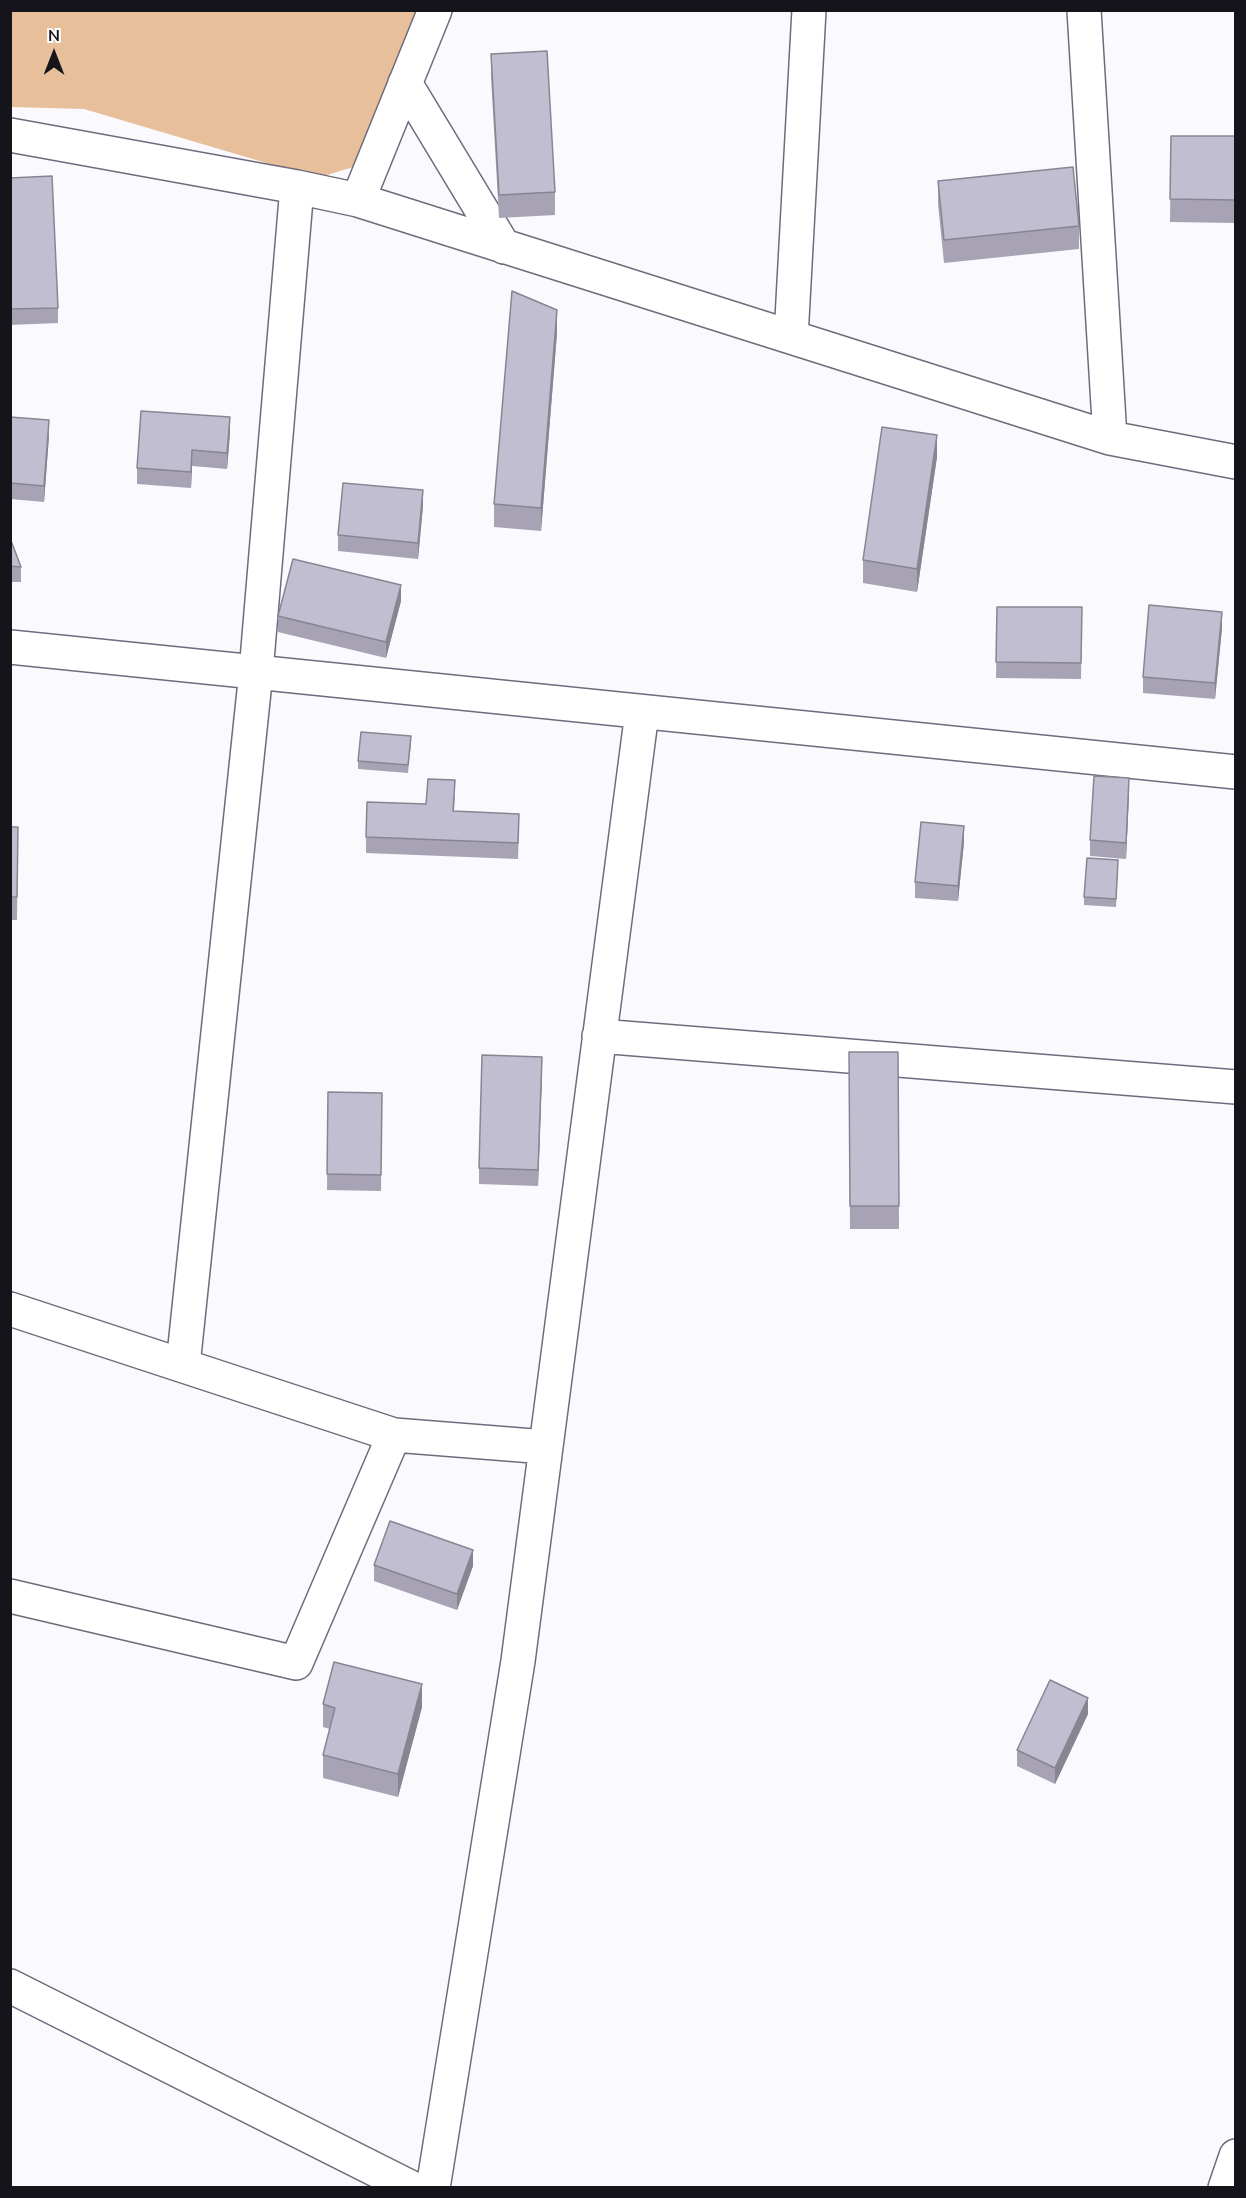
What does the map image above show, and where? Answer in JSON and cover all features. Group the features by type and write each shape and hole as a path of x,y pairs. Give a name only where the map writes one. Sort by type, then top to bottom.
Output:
{"street":[{"path":"358,200 435,10"},
{"path":"791,337 809,10"},
{"path":"1084,10 1110,438"},
{"path":"405,83 504,247"},
{"path":"10,135 358,200 1110,438 1236,462"},
{"path":"183,1365 256,672 297,187"},
{"path":"10,647 1236,772"},
{"path":"432,2187 516,1673 642,712"},
{"path":"599,1036 1236,1088"},
{"path":"10,1309 394,1435 546,1447"},
{"path":"10,1596 296,1663 394,1435"},
{"path":"10,1986 412,2187"},
{"path":"1225,2187 1236,2156"}],"shaded area":[{"path":"11,11 422,11 360,165 317,178 84,109 11,107"}],"building":[{"path":"547,51 555,192 499,195 491,54"},
{"path":"1171,136 1236,136 1236,200 1170,199"},
{"path":"1073,167 1079,226 944,240 938,181"},
{"path":"52,176 58,308 10,309 10,178"},
{"path":"512,291 557,310 541,508 494,504"},
{"path":"141,411 230,417 227,453 192,450 191,472 137,468"},
{"path":"10,417 49,420 44,486 10,483"},
{"path":"882,427 937,435 917,569 863,560"},
{"path":"343,483 423,490 418,543 338,535"},
{"path":"10,538 21,567 10,566"},
{"path":"293,559 401,585 386,642 278,616"},
{"path":"1149,605 1222,612 1215,683 1143,677"},
{"path":"997,607 1082,607 1081,663 996,662"},
{"path":"361,732 411,736 408,765 358,761"},
{"path":"1094,776 1129,778 1126,843 1090,840"},
{"path":"428,779 455,780 453,811 519,814 518,843 366,837 367,802 426,804"},
{"path":"921,822 964,826 958,886 915,882"},
{"path":"10,827 18,827 17,897 10,897"},
{"path":"1087,858 1118,860 1116,899 1084,897"},
{"path":"849,1052 898,1052 899,1206 850,1206"},
{"path":"482,1055 542,1057 538,1170 479,1168"},
{"path":"328,1092 382,1093 381,1175 327,1174"},
{"path":"390,1521 473,1550 457,1594 374,1565"},
{"path":"334,1662 422,1684 398,1774 323,1755 335,1708 323,1704"},
{"path":"1050,1680 1088,1698 1055,1768 1017,1750"}]}
